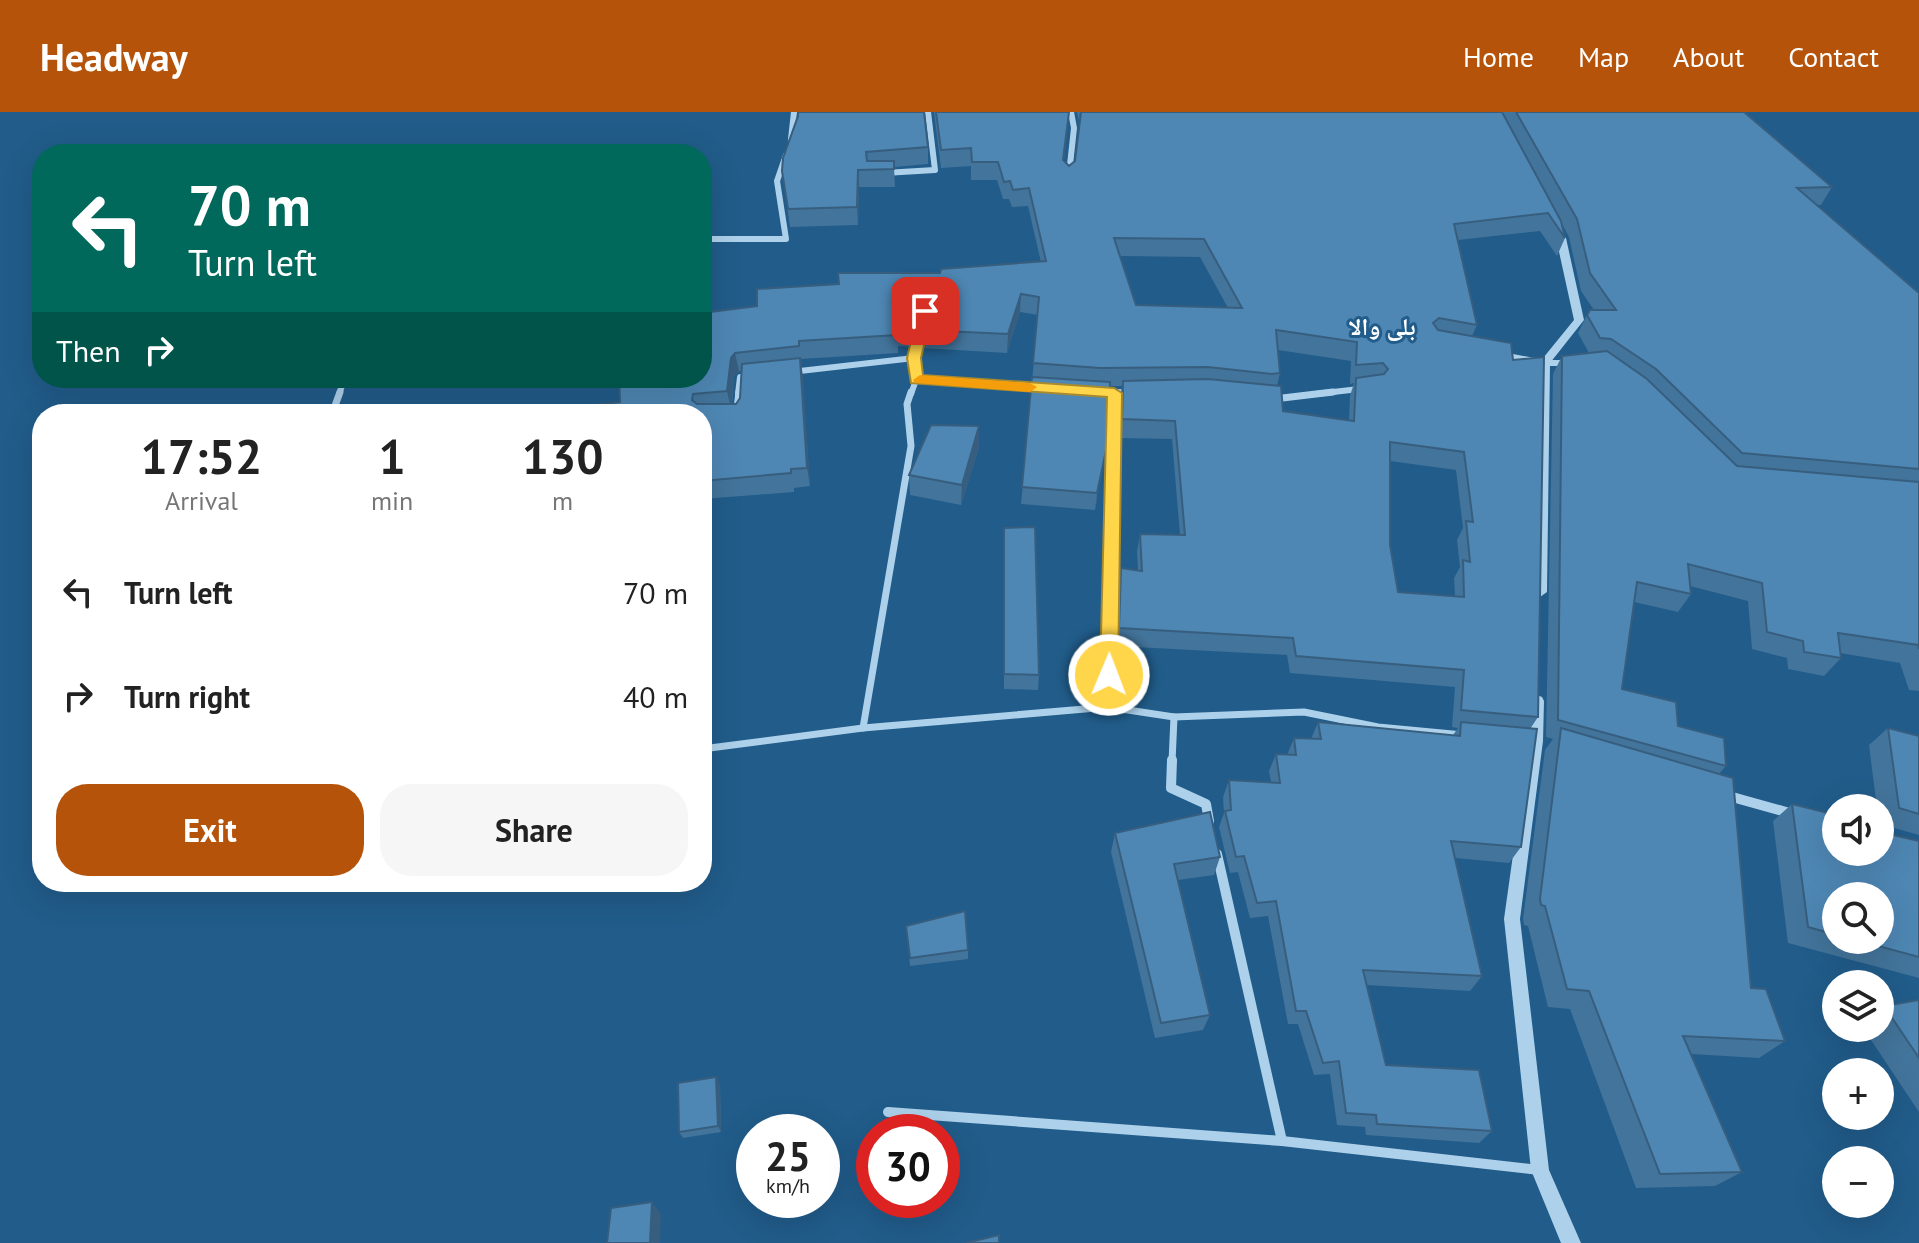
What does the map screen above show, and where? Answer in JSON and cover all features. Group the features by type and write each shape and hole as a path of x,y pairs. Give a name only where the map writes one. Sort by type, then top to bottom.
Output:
{"street":[{"path":"712,239 786,239 777,181 794,133 794,112"},
{"path":"871,174 935,170 928,112"},
{"path":"1068,178 1074,128 1071,112"},
{"path":"1540,600 1545,363 1579,320 1561,238 1546,210"},
{"path":"863,728 911,446 907,404 916,380 914,358 925,311"},
{"path":"1489,352 1545,363 1572,363"},
{"path":"787,372 914,358"},
{"path":"725,416 737,416 740,377 756,376"},
{"path":"916,380 1053,389"},
{"path":"1267,399 1376,387"},
{"path":"1084,391 1144,392"},
{"path":"1108,707 1114,393"},
{"path":"1538,679 1536,741 1512,919 1540,1170 1571,1243"},
{"path":"712,748 863,728 1108,707 1174,717 1304,712 1378,727 1473,735"},
{"path":"1174,717 1171,788 1206,804 1282,1141"},
{"path":"1520,740 1551,745"},
{"path":"1716,793 1806,818"},
{"path":"888,1112 1282,1141 1540,1170"}],"building":[{"path":"798,112 924,112 928,147 866,152 867,161 894,161 894,169 858,170 857,207 788,209 783,158"},
{"path":"936,112 1069,112 1063,160 1069,166 1075,161 1081,112 1502,112 1561,221 1565,238 1548,213 1454,224 1477,325 1439,318 1433,323 1438,330 1511,343 1513,360 1544,357 1538,717 1461,710 1464,670 1296,656 1293,638 1119,628 1121,568 1142,571 1140,534 1185,535 1175,421 1122,419 1123,381 1208,379 1281,386 1283,411 1354,421 1356,378 1384,374 1388,369 1383,363 1356,365 1357,342 1276,330 1280,373 1272,374 1208,367 1100,368 1033,363 1039,297 1021,294 1008,334 922,330 930,293 924,287 919,291 910,329 897,328 897,335 799,341 799,346 735,353 731,358 727,391 693,394 692,400 697,404 603,404 620,402 619,388 712,388 712,312 757,306 757,289 839,284 838,273 940,273 941,269 1046,261 1029,188 1013,190 1010,181 1004,182 998,162 972,162 971,148 941,150","holes":["1114,238 1204,239 1242,308 1136,305","1390,442 1464,452 1473,522 1466,521 1470,562 1463,560 1464,597 1398,592 1390,545"]},
{"path":"1516,112 1744,112 1832,187 1797,188 1919,293 1919,469 1742,453 1656,369 1611,339 1600,338 1587,315 1590,310 1616,310 1590,273 1577,219"},
{"path":"1607,351 1647,379 1737,466 1919,482 1919,649 1918,645 1838,633 1841,658 1804,652 1803,641 1767,632 1762,583 1688,564 1691,594 1637,582 1622,689 1676,702 1678,726 1724,738 1726,766 1558,720 1562,356"},
{"path":"800,358 807,468 791,469 791,473 712,480 712,404 736,404 740,398 742,364"},
{"path":"1032,377 1110,382 1109,436 1097,493 1022,487"},
{"path":"931,425 979,426 962,485 909,475"},
{"path":"1035,527 1039,675 1004,674 1004,528"},
{"path":"1318,722 1460,736 1461,722 1537,729 1521,847 1451,841 1482,976 1363,970 1386,1065 1479,1070 1492,1131 1377,1124 1376,1115 1346,1113 1339,1061 1323,1063 1306,1011 1296,1011 1276,901 1257,903 1244,856 1236,857 1225,811 1231,810 1229,780 1280,783 1276,754 1296,755 1294,738 1321,739"},
{"path":"1561,728 1733,778 1751,988 1766,989 1785,1041 1683,1036 1742,1172 1660,1174 1589,991 1567,989 1545,906 1541,905 1540,899"},
{"path":"1888,728 1919,736 1919,814 1899,808"},
{"path":"1792,804 1822,812 1822,866 1894,866 1894,835 1919,841 1919,957 1894,950 1894,882 1822,882 1822,931 1808,927"},
{"path":"1210,812 1220,857 1174,864 1210,1015 1161,1023 1115,833"},
{"path":"965,911 968,950 910,958 906,926"},
{"path":"1919,1000 1919,1058 1894,1021 1894,1004"},
{"path":"716,1077 718,1126 679,1132 678,1083"},
{"path":"652,1202 650,1243 607,1243 611,1208"},
{"path":"999,1235 999,1243 966,1243"}],"slow traffic":[{"path":"920,380 1030,387"}],"district":[{"name":"بلی والا","path":"1382,327"}],"route":[{"path":"925,311 914,358 916,380 1114,393 1109,675"}]}
